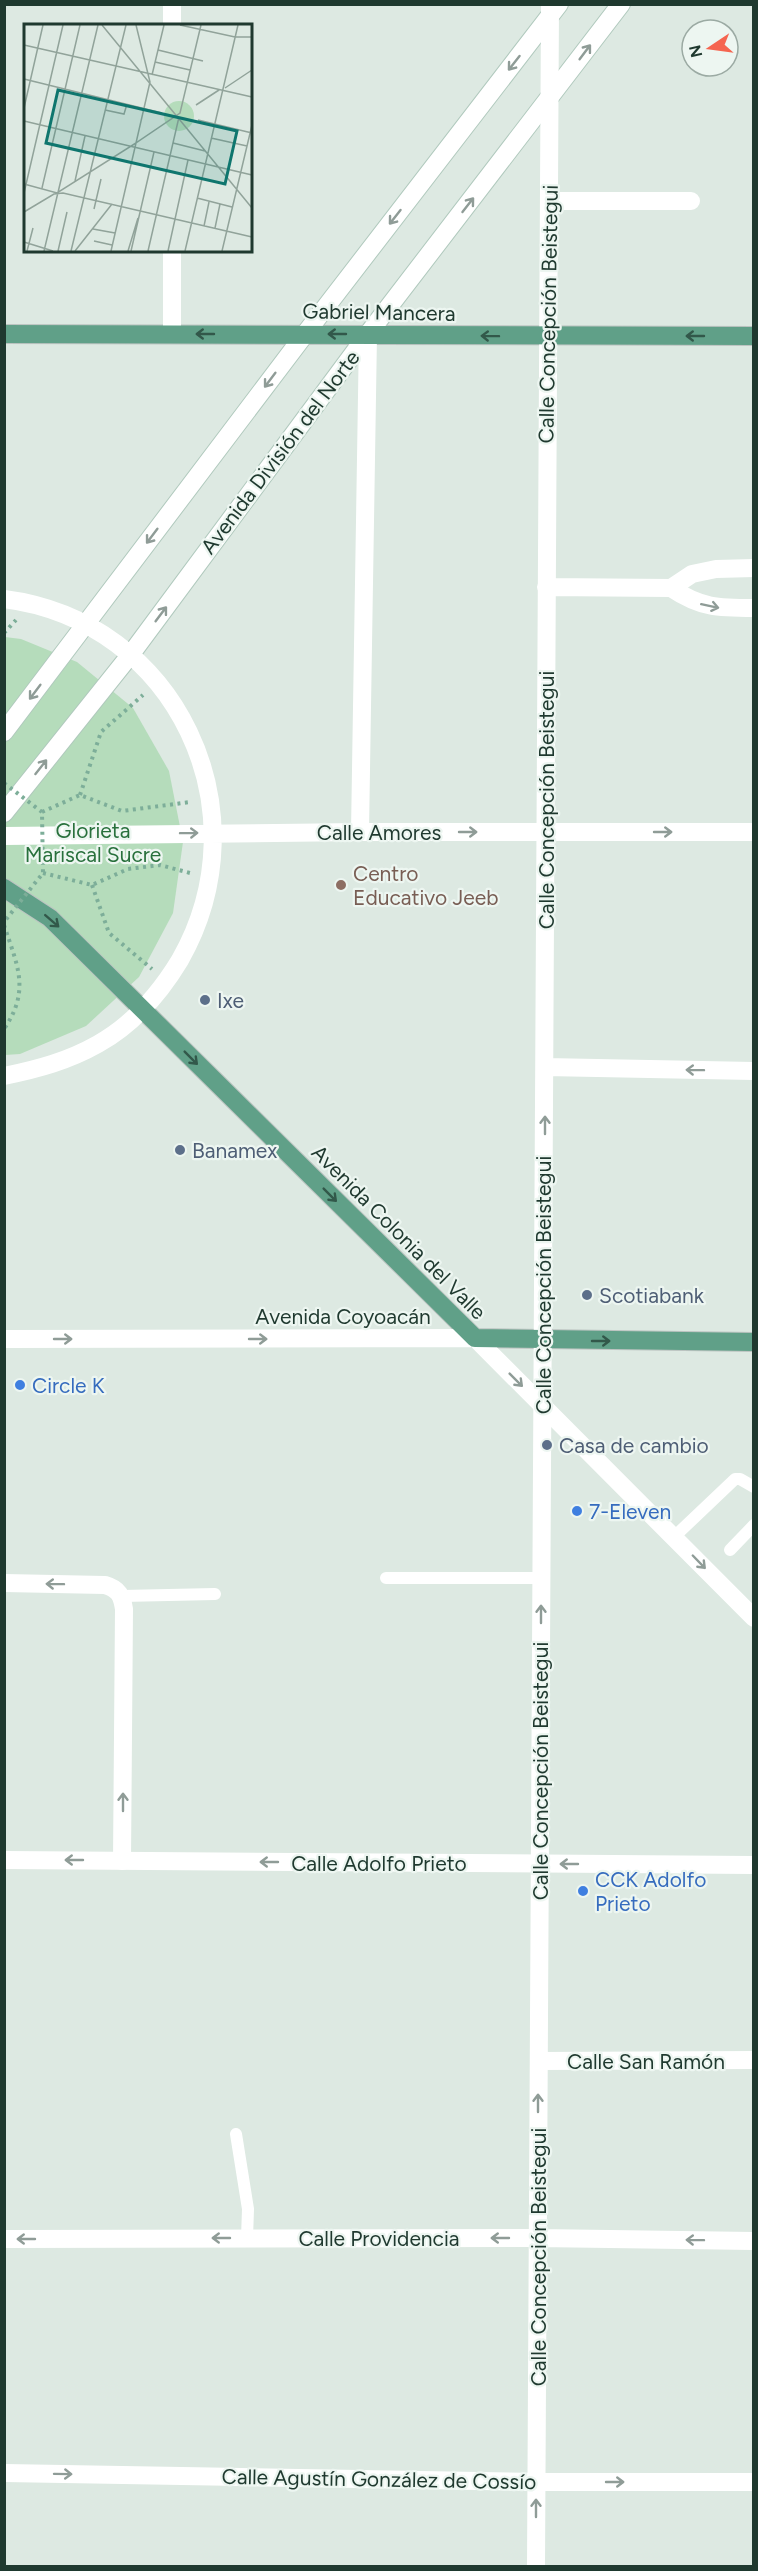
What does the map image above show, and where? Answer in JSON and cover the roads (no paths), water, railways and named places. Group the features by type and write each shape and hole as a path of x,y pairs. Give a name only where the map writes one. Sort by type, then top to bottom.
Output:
{"main road":[{"name":"Gabriel Mancera","path":"4,334 368,334 548,338 753,336"},
{"name":"Avenida Colonia del Valle","path":"4,888 50,918 475,1338"},
{"name":"Avenida Coyoacán","path":"475,1338 543,1341 753,1342"}],"street":[{"path":"172,4 172,24"},
{"name":"Avenida División del Norte","path":"4,813 131,654 368,334 621,4"},
{"path":"4,732 553,8"},
{"name":"Calle Concepción Beistegui","path":"536,2566 546,586 550,98 553,8"},
{"path":"549,201 691,201"},
{"path":"172,252 172,334"},
{"path":"360,832 368,334"},
{"path":"670,588 692,574 716,569 753,568"},
{"path":"546,586 670,588 692,602 717,608 753,608"},
{"path":"4,599 32,602 86,623 131,654 158,682 193,737 212,800 214,833 211,878 195,932 167,981 143,1010 100,1043 51,1066 4,1076"},
{"name":"Calle Amores","path":"4,836 360,832 753,832"},
{"path":"545,1067 753,1071"},
{"name":"Avenida Coyoacán","path":"4,1339 475,1338"},
{"name":"Avenida Colonia del Valle","path":"475,1338 753,1618"},
{"path":"4,1583 105,1585 114,1588 122,1596 124,1609 122,1861"},
{"name":"Calle Adolfo Prieto","path":"4,1860 753,1865"},
{"name":"Calle San Ramón","path":"539,2061 753,2060"},
{"name":"Calle Providencia","path":"4,2239 538,2238 753,2241"},
{"name":"Calle Agustín González de Cossío","path":"4,2473 536,2482 753,2482"}],"lane":[{"path":"674,1537 735,1479 740,1479 753,1487"},
{"path":"730,1550 753,1525"},
{"path":"387,1578 541,1578"},
{"path":"122,1596 215,1594"},
{"path":"236,2134 248,2209 248,2238"}],"place":[{"name":"Centro Educativo Jeeb","path":"341,885"},
{"name":"Ixe","path":"205,1000"},
{"name":"Banamex","path":"180,1150"},
{"name":"Scotiabank","path":"587,1295"},
{"name":"Circle K","path":"20,1385"},
{"name":"Casa de cambio","path":"547,1445"},
{"name":"7-Eleven","path":"577,1511"},
{"name":"CCK Adolfo Prieto","path":"583,1891"}],"park label":[{"name":"Glorieta Mariscal Sucre","path":"93,842"}]}
